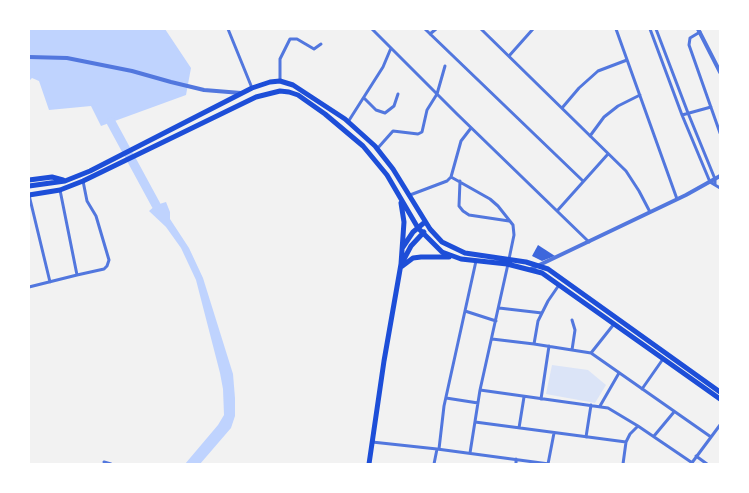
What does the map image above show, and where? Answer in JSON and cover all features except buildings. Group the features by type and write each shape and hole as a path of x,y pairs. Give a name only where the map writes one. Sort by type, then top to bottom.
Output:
{"main road":[{"path":"29,186 66,181 117,158 241,92 270,82 280,81 302,89 348,122 377,149 393,168 425,222 442,242 458,251 509,262 542,272 720,399"},
{"path":"29,195 60,190 83,181 150,150 248,100 269,92 289,92 298,95 325,114 363,146 387,175 418,228 442,252 457,258"},
{"path":"29,180 52,177 66,181"},
{"path":"369,464 401,266 404,222 401,200"},
{"path":"402,247 408,238 425,222"},
{"path":"401,266 411,246 423,233 430,229"},
{"path":"401,266 413,258 421,257 457,258 540,266 552,272 720,392"}],"street":[{"path":"228,29 252,88"},
{"path":"373,29 471,128 589,242"},
{"path":"425,29 583,182"},
{"path":"430,34 436,29"},
{"path":"481,29 632,179 650,212"},
{"path":"509,56 533,29"},
{"path":"616,29 677,199"},
{"path":"650,29 682,115 710,182 720,188"},
{"path":"656,29 716,184"},
{"path":"720,72 699,31 690,38 689,45 720,132"},
{"path":"280,81 280,59 290,39 297,39 314,49 321,44"},
{"path":"348,122 383,68 391,48"},
{"path":"29,57 67,58 132,71 204,90 241,92"},
{"path":"562,108 579,88 598,71 627,60"},
{"path":"377,149 393,130 420,134 427,110 437,94 445,66"},
{"path":"364,98 376,110 386,113 394,106 398,94"},
{"path":"590,136 604,117 618,106 640,95"},
{"path":"682,115 711,107"},
{"path":"409,196 444,184 451,177 458,149 471,128"},
{"path":"557,211 608,154"},
{"path":"532,269 677,199 720,176"},
{"path":"451,177 490,199 498,206 513,225 514,235 480,390 470,453"},
{"path":"29,287 104,269 107,266 109,260 96,216 87,201 83,181"},
{"path":"460,182 459,206 462,211 470,215 510,221"},
{"path":"60,190 77,276"},
{"path":"29,195 50,282"},
{"path":"29,222 34,221"},
{"path":"434,464 446,398 476,261"},
{"path":"534,344 536,326 560,285"},
{"path":"499,308 542,313"},
{"path":"465,312 496,321"},
{"path":"572,320 575,330 572,350"},
{"path":"591,353 614,323"},
{"path":"492,339 591,353 711,437"},
{"path":"541,399 549,346"},
{"path":"642,389 663,358"},
{"path":"600,406 619,372"},
{"path":"480,390 608,408 654,436 691,463 720,425"},
{"path":"518,428 524,397"},
{"path":"446,398 478,403"},
{"path":"586,437 591,406"},
{"path":"654,436 674,412"},
{"path":"475,422 626,442"},
{"path":"622,464 626,442 630,434 638,426"},
{"path":"372,442 549,464 554,433"},
{"path":"696,456 707,464"},
{"path":"516,459 516,464"},
{"path":"104,462 111,464"}],"shaded area":[{"path":"552,365 588,370 606,385 595,403 546,394"}],"water":[{"path":"29,29 165,29 191,68 186,95 101,126 91,106 49,110 39,81 32,78 29,81"},
{"path":"166,202 170,212 170,219 189,248 203,278 233,374 235,416 231,428 200,464 185,464 218,425 224,415 223,389 196,280 181,248 166,227 149,211 156,205"}],"waterway":[{"path":"111,122 156,205"}]}
